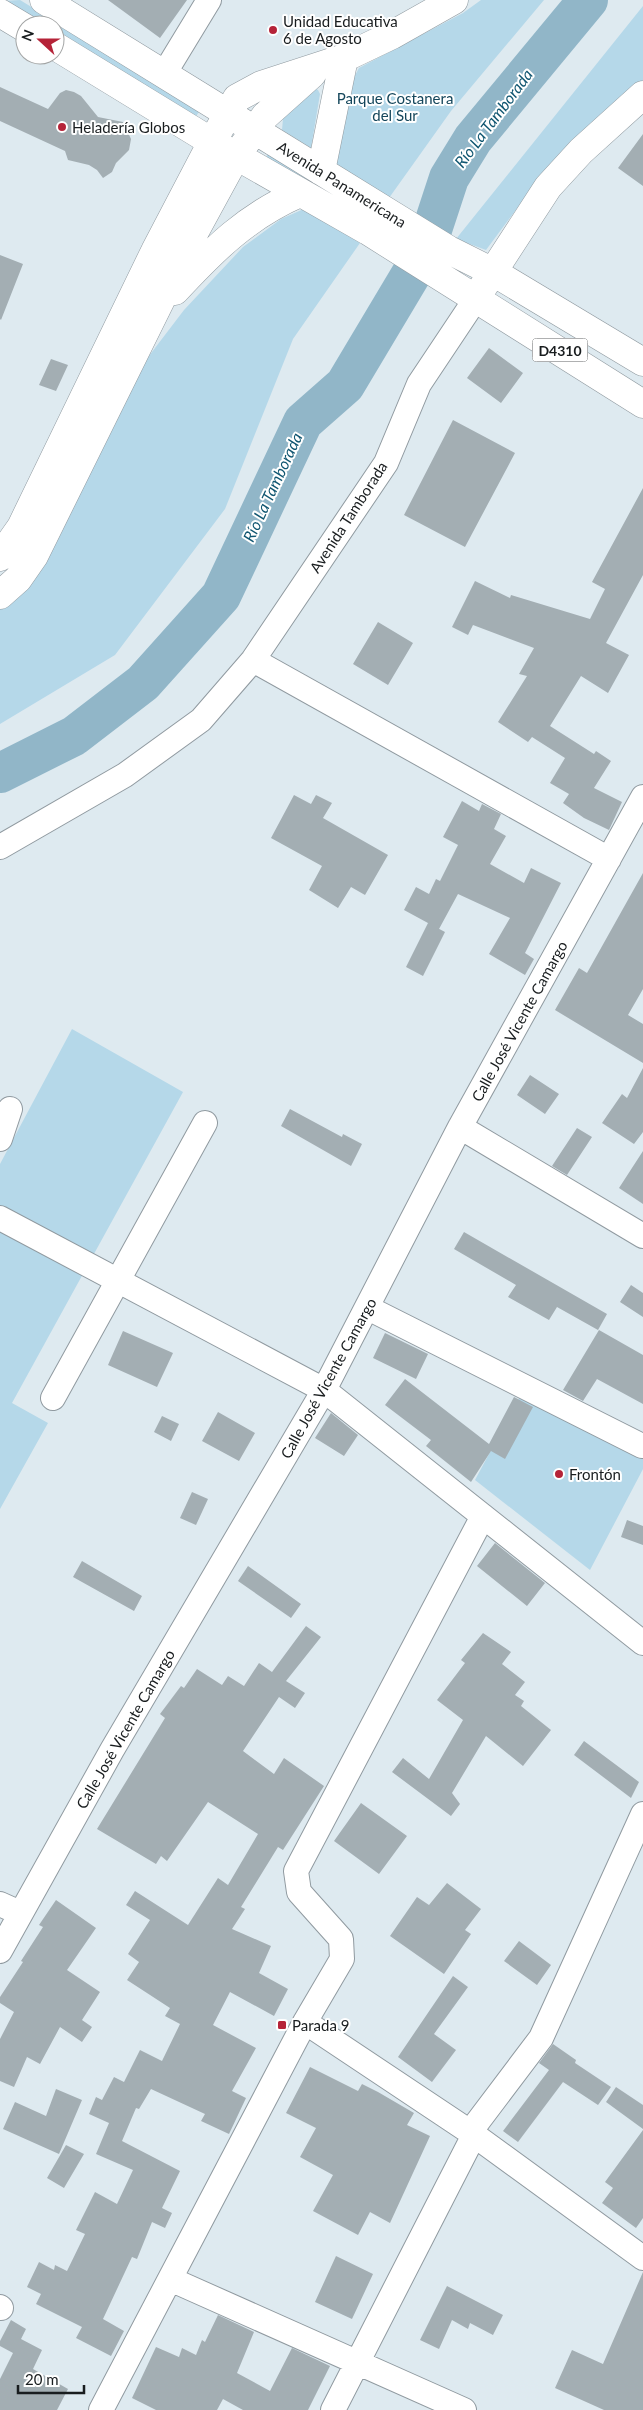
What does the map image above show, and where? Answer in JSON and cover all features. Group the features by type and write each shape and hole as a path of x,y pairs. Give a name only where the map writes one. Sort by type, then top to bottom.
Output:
{"main road":[{"name":"Avenida Panamericana","path":"44,0 321,170 375,219 443,261 477,297 643,404"},
{"path":"0,557 21,527 155,251 212,142 238,98 246,92 344,58 392,35 454,0"},
{"path":"0,13 15,22"},
{"name":"Avenida Panamericana","path":"65,52 212,142 300,193 375,219"},
{"path":"321,170 344,58"},
{"path":"0,595 18,579 34,556 194,233 236,156 254,129 271,110 319,68"},
{"name":"Avenida Tamborada","path":"477,297 548,188 581,151 643,95"},
{"path":"154,315 229,236 257,215 300,193"},
{"name":"Avenida Panamericana","path":"443,261 493,272 643,362"}],"street":[{"path":"164,74 209,0"},
{"name":"Avenida Tamborada","path":"0,847 125,775 201,720 254,660 386,463 419,384 477,297"},
{"path":"254,660 609,859"},
{"name":"Calle José Vicente Camargo","path":"0,1951 10,1908 112,1750 324,1390 460,1127 609,859 634,833 643,798"},
{"path":"0,1139 10,1109"},
{"path":"53,1398 205,1123"},
{"path":"460,1127 643,1236"},
{"path":"0,1218 324,1390 643,1643"},
{"path":"368,1308 642,1446"},
{"path":"101,2410 305,2022 342,1959 341,1939 299,1892 296,1871 482,1516"},
{"path":"333,2410 472,2134 542,2038 643,1814"},
{"path":"305,2022 472,2134 643,2258"},
{"path":"170,2279 464,2410"}],"green space":[{"path":"20,0 45,15 26,15 3,1"},
{"name":"Parque Costanera del Sur","path":"481,0 544,0 451,111 389,198 334,163 352,81 359,68 463,13"},
{"path":"643,6 643,80 545,171 486,250 456,239"},
{"path":"65,28 200,110 195,118 65,38"},
{"path":"314,88 320,94 311,148 282,130 283,119"},
{"path":"272,154 368,216 267,160 267,155"},
{"path":"306,208 360,243 293,339 225,509 115,655 0,724 0,608 139,369 184,310 243,247 281,219"},
{"path":"72,1029 183,1092 12,1403 48,1423 0,1509 0,1164"},
{"name":"Frontón","path":"524,1389 643,1453 643,1469 590,1570 475,1480"}],"building":[{"path":"108,0 187,0 160,38"},
{"path":"0,87 48,109 60,93 66,90 74,92 81,96 98,117 123,122 131,139 129,150 116,163 112,172 103,178 97,170 89,165 68,160 65,151 0,121"},
{"path":"643,134 643,186 618,168"},
{"path":"0,255 23,264 1,320 0,319"},
{"path":"489,348 523,373 501,403 467,378"},
{"path":"51,359 68,365 56,391 39,385"},
{"path":"453,420 515,453 465,547 404,515"},
{"path":"643,488 643,575 606,643 629,655 608,693 581,676 550,726 594,754 596,751 611,761 594,788 622,802 609,830 584,818 563,803 569,794 550,783 565,758 532,737 528,742 498,722 527,676 519,674 534,648 473,625 468,635 452,627 475,581 510,598 511,595 590,619 605,589 592,582"},
{"path":"378,622 413,643 388,685 353,664"},
{"path":"294,795 311,804 316,795 332,803 323,818 388,855 365,895 351,887 338,908 309,890 322,866 271,838"},
{"path":"462,801 479,811 482,804 501,814 494,829 506,836 490,864 524,883 531,868 561,883 525,953 534,959 525,975 489,954 510,918 458,894 439,929 404,910 416,887 429,894 436,879 440,881 458,845 443,837"},
{"path":"643,873 643,989 628,1015 643,1024 643,1063 555,1010 579,968 587,973"},
{"path":"428,923 445,932 423,976 406,967"},
{"path":"643,1068 643,1132 634,1144 602,1123 622,1094 627,1098"},
{"path":"530,1075 559,1094 545,1114 517,1095"},
{"path":"290,1109 342,1137 343,1134 362,1144 351,1166 281,1126"},
{"path":"577,1128 592,1137 567,1175 552,1166"},
{"path":"643,1151 643,1204 619,1188"},
{"path":"464,1232 607,1314 598,1330 557,1307 549,1320 508,1297 516,1285 454,1249"},
{"path":"631,1285 643,1293 643,1317 620,1302"},
{"path":"599,1330 643,1355 643,1404 597,1379 583,1401 563,1390"},
{"path":"123,1331 173,1353 157,1387 108,1365"},
{"path":"385,1333 428,1354 416,1379 373,1358"},
{"path":"405,1379 489,1444 514,1397 533,1407 505,1459 491,1451 471,1482 426,1446 431,1440 385,1405"},
{"path":"218,1412 255,1433 239,1461 202,1441"},
{"path":"331,1413 358,1435 344,1456 315,1438"},
{"path":"162,1416 179,1424 171,1441 154,1432"},
{"path":"192,1492 208,1499 196,1525 180,1518"},
{"path":"627,1520 643,1526 643,1545 621,1537"},
{"path":"495,1543 545,1583 527,1606 477,1566"},
{"path":"82,1561 142,1596 134,1611 73,1577"},
{"path":"248,1566 301,1604 291,1618 238,1581"},
{"path":"306,1626 321,1637 286,1681 305,1693 295,1708 279,1697 243,1751 274,1774 284,1758 324,1786 283,1850 278,1847 241,1907 245,1909 232,1929 271,1946 259,1973 288,1989 274,2016 230,1992 213,2025 256,2048 232,2091 246,2098 229,2134 201,2121 205,2114 151,2089 139,2109 136,2108 122,2141 180,2171 162,2208 172,2213 165,2228 152,2222 137,2259 132,2257 103,2319 124,2331 111,2356 76,2338 82,2327 36,2304 41,2294 27,2287 39,2262 54,2270 55,2265 67,2271 85,2234 76,2230 95,2192 117,2204 133,2170 96,2154 109,2123 89,2114 96,2097 102,2100 114,2077 124,2082 140,2050 162,2061 180,2024 165,2016 170,2008 127,1980 139,1962 128,1954 150,1920 126,1905 135,1891 188,1925 218,1878 228,1885 258,1834 208,1802 167,1861 161,1856 156,1864 97,1829 165,1718 160,1714 181,1686 184,1688 197,1669 222,1685 228,1676 244,1686 259,1663 272,1672"},
{"path":"483,1633 511,1652 502,1664 525,1682 515,1695 524,1701 521,1706 551,1730 523,1766 486,1736 452,1793 460,1804 451,1816 392,1772 403,1758 429,1779 463,1720 437,1700 465,1663 461,1660"},
{"path":"584,1741 639,1782 631,1798 574,1755"},
{"path":"361,1803 407,1836 379,1874 334,1841"},
{"path":"447,1883 481,1909 465,1930 471,1934 444,1974 390,1936 417,1897 429,1905"},
{"path":"56,1900 96,1928 67,1970 100,1992 82,2020 92,2027 82,2042 60,2027 40,2064 27,2057 14,2087 0,2081 0,2039 14,2012 0,2003 0,1997 23,1962 21,1961 43,1927 39,1925"},
{"path":"519,1941 551,1965 537,1985 504,1961"},
{"path":"453,1976 468,1987 434,2034 456,2050 432,2082 398,2057"},
{"path":"553,2044 576,2060 575,2063 611,2087 598,2105 563,2082 518,2142 503,2131 549,2070 539,2063"},
{"path":"310,2067 358,2091 362,2084 378,2092 414,2113 407,2125 430,2136 390,2223 370,2212 358,2235 313,2211 333,2175 300,2157 316,2128 286,2113"},
{"path":"616,2087 643,2105 643,2129 606,2102"},
{"path":"56,2089 82,2100 59,2154 3,2129 15,2102 46,2116"},
{"path":"643,2130 643,2218 636,2228 602,2203 613,2188 605,2182"},
{"path":"66,2145 84,2154 64,2188 47,2178"},
{"path":"336,2256 373,2274 352,2319 315,2302"},
{"path":"643,2272 643,2410 604,2410 555,2388 572,2350 603,2364"},
{"path":"447,2286 503,2315 493,2335 470,2323 468,2329 452,2320 439,2349 420,2340"},
{"path":"218,2315 254,2332 237,2373 270,2391 292,2348 330,2366 308,2410 243,2410 223,2399 217,2410 156,2410 132,2398 156,2347 179,2357 182,2348 196,2355 202,2340 205,2342"},
{"path":"11,2320 26,2329 21,2339 42,2350 33,2369 68,2389 57,2410 0,2410 0,2379 13,2353 0,2346 0,2341"}],"waterway":[{"name":"Río La Tamborada","path":"0,773 74,736 143,683 221,596 303,422 345,385 425,251 449,178 473,139 588,0"}],"place":[{"name":"Unidad Educativa 6 de Agosto","path":"273,30"},
{"name":"Heladería Globos","path":"62,127"},
{"name":"Frontón","path":"559,1474"},
{"name":"Parada 9","path":"282,2025"}]}
